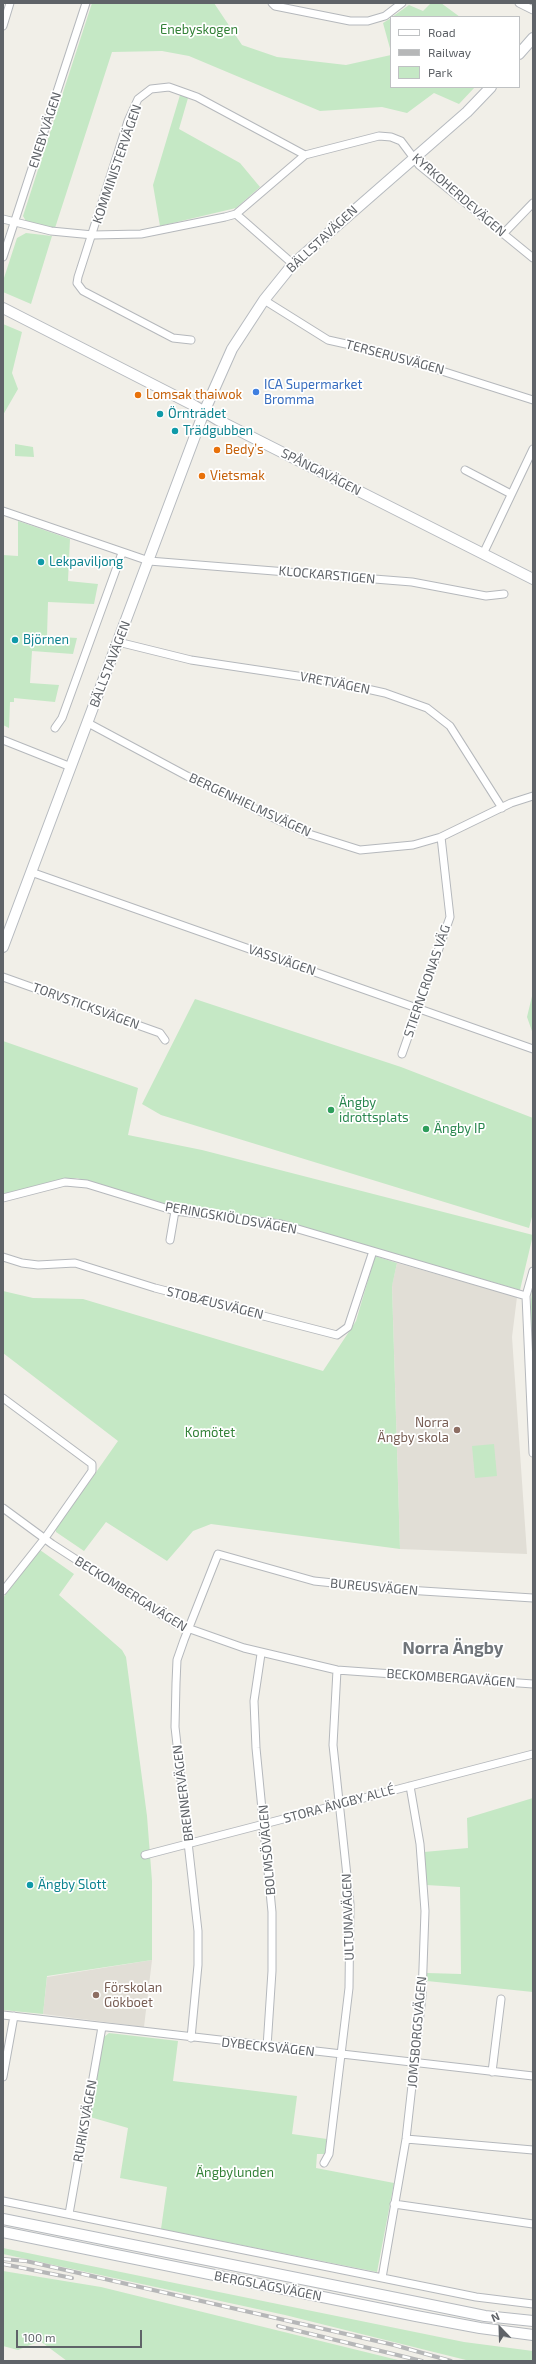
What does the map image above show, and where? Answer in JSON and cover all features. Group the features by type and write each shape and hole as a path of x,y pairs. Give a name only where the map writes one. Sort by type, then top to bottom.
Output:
{"street":[{"path":"3,26 10,3"},
{"name":"ENEBYVÄGEN","path":"3,257 86,3"},
{"path":"272,3 275,6 350,21 368,21 385,16 402,3"},
{"path":"519,3 533,10"},
{"path":"520,53 533,38"},
{"name":"KOMMINISTERVÄGEN","path":"191,340 173,338 82,291 77,283 128,121 138,99 151,90 169,86 197,97 305,155"},
{"name":"BÄLLSTAVÄGEN","path":"3,947 204,412 232,349 264,300 293,264 467,112 490,88"},
{"name":"KYRKOHERDEVÄGEN","path":"3,219 51,231 92,235 140,234 236,214 305,155 379,136 391,137 401,141 414,158 533,258"},
{"path":"503,234 533,203"},
{"path":"236,214 293,264"},
{"name":"TERSERUSVÄGEN","path":"264,300 328,340 382,352 533,400"},
{"name":"SPÅNGAVÄGEN","path":"3,308 533,580"},
{"path":"483,554 533,449"},
{"path":"465,470 511,494"},
{"path":"3,511 122,554 149,561"},
{"name":"BÄLLSTAVÄGEN","path":"55,728 62,718 122,554"},
{"name":"KLOCKARSTIGEN","path":"149,561 412,582 486,596 504,594"},
{"name":"VRETVÄGEN","path":"118,642 191,660 331,680 385,694 427,708 450,726 502,808"},
{"name":"BERGENHIELMSVÄGEN","path":"88,723 187,776 309,834 360,850 413,845 441,837 502,808 533,796"},
{"path":"3,740 71,767"},
{"name":"STIERNCRONAS VÄG","path":"402,1054 450,917 441,837"},
{"name":"VASSVÄGEN","path":"31,872 533,1048"},
{"name":"TORVSTICKSVÄGEN","path":"3,977 160,1033 165,1040"},
{"name":"PERINGSKIÖLDSVÄGEN","path":"3,1198 65,1182 87,1184 175,1211 281,1224 526,1296"},
{"path":"170,1240 175,1211"},
{"name":"STOBÆUSVÄGEN","path":"3,1257 22,1263 38,1265 75,1263 155,1288 337,1335 348,1327 373,1251"},
{"path":"533,1271 526,1296 533,1453"},
{"path":"3,1398 92,1464 92,1471 45,1538 3,1591"},
{"name":"BECKOMBERGAVÄGEN","path":"3,1508 112,1584 188,1630 261,1654 337,1670 533,1684"},
{"name":"BRENNERVÄGEN","path":"191,2038 198,1965 196,1894 188,1844 174,1704 178,1660 188,1630 218,1554"},
{"name":"BUREUSVÄGEN","path":"218,1554 314,1581 391,1589 533,1598"},
{"name":"BOLMSÖVÄGEN","path":"261,1654 254,1701 254,1720 265,1824 272,1920 272,1971 267,2047"},
{"name":"ULTUNAVÄGEN","path":"324,2163 329,2154 349,1988 350,1904 333,1745 337,1670"},
{"name":"STORA ÄNGBY ALLÉ","path":"145,1855 533,1754"},
{"name":"JOMSBORGSVÄGEN","path":"382,2278 406,2139 416,2063 422,1996 425,1911 420,1844 410,1786"},
{"path":"492,2072 501,1998"},
{"name":"DYBECKSVÄGEN","path":"3,2015 267,2047 533,2076"},
{"path":"3,2077 14,2016"},
{"name":"RURIKSVÄGEN","path":"69,2214 102,2027"},
{"path":"406,2139 533,2150"},
{"path":"3,2201 476,2298 533,2304"},
{"path":"394,2204 533,2224"},
{"name":"BERGSLAGSVÄGEN","path":"3,2219 485,2316 533,2322"},
{"name":"BERGSLAGSVÄGEN","path":"3,2232 437,2320 533,2335"}],"shaded area":[{"name":"Norra Ängby skola","path":"397,1263 517,1297 512,1337 527,1554 400,1549 392,1285"},
{"name":"Förskolan Gökboet","path":"152,1960 144,2027 43,2014 47,1977"}],"green space":[{"name":"Enebyskogen","path":"92,3 214,3 242,45 277,57 346,65 390,55 390,88 474,88 459,104 434,93 407,113 382,107 320,111 189,56 162,51 112,52 55,228 27,223 23,216"},
{"path":"431,3 441,3 459,16 393,16 409,5 423,11"},
{"path":"390,19 390,48 383,23"},
{"path":"180,95 188,98 179,129 240,163 260,187 236,208 160,226 153,185"},
{"path":"26,233 52,236 31,304 3,292 3,281 17,238"},
{"path":"3,324 22,332 12,373 18,389 3,415"},
{"path":"15,444 33,447 34,457 15,456"},
{"path":"18,521 70,539 68,581 98,584 94,604 48,602 47,636 77,638 73,654 32,651 30,683 59,685 55,702 14,698 14,702 10,702 9,728 3,725 3,555 18,556"},
{"path":"533,992 533,1034 527,1017"},
{"name":"Ängby idrottsplats","path":"195,999 401,1067 533,1118 533,1213 529,1228 161,1115 142,1104"},
{"path":"3,1041 138,1088 128,1135 202,1150 533,1235 520,1290 273,1219 178,1208 77,1178 39,1185 3,1195"},
{"name":"Komötet","path":"375,1256 397,1263 392,1286 400,1549 211,1524 193,1531 167,1561 106,1522 84,1551 56,1532 56,1529 118,1441 3,1353 3,1291 33,1298 83,1299 323,1371 356,1321"},
{"path":"533,1283 533,1393 529,1317"},
{"path":"494,1444 497,1476 475,1478 472,1446"},
{"path":"40,1550 74,1574 59,1595 122,1650 126,1657 147,1816 152,1881 152,1960 47,1976 43,2014 3,2010 3,1598"},
{"path":"533,1798 533,1992 427,1981 427,1973 461,1974 460,1887 426,1885 424,1852 468,1848 467,1818"},
{"name":"Ängbylunden","path":"109,2033 178,2041 173,2081 297,2096 292,2134 327,2139 325,2154 317,2154 316,2168 394,2183 377,2272 161,2229 167,2187 120,2178 128,2128 90,2117 104,2037"},
{"path":"3,2248 464,2342 533,2351 533,2361 470,2361 285,2315 3,2254"},
{"path":"3,2271 101,2287 402,2361 67,2361 40,2341 18,2350 3,2346"}],"railway":[{"path":"3,2259 26,2261 394,2345 451,2361"},
{"path":"3,2264 72,2278"},
{"path":"278,2326 422,2361"}],"place":[{"name":"ICA Supermarket Bromma","path":"256,392"},
{"name":"Lomsak thaiwok","path":"138,395"},
{"name":"Örnträdet","path":"160,414"},
{"name":"Trädgubben","path":"175,431"},
{"name":"Bedy’s","path":"217,450"},
{"name":"Vietsmak","path":"202,476"},
{"name":"Lekpaviljong","path":"41,562"},
{"name":"Björnen","path":"15,640"},
{"name":"Ängby idrottsplats","path":"331,1110"},
{"name":"Ängby IP","path":"426,1129"},
{"name":"Norra Ängby skola","path":"457,1430"},
{"name":"Ängby Slott","path":"30,1885"},
{"name":"Förskolan Gökboet","path":"96,1995"}],"district":[{"name":"Norra Ängby","path":"453,1648"}]}
